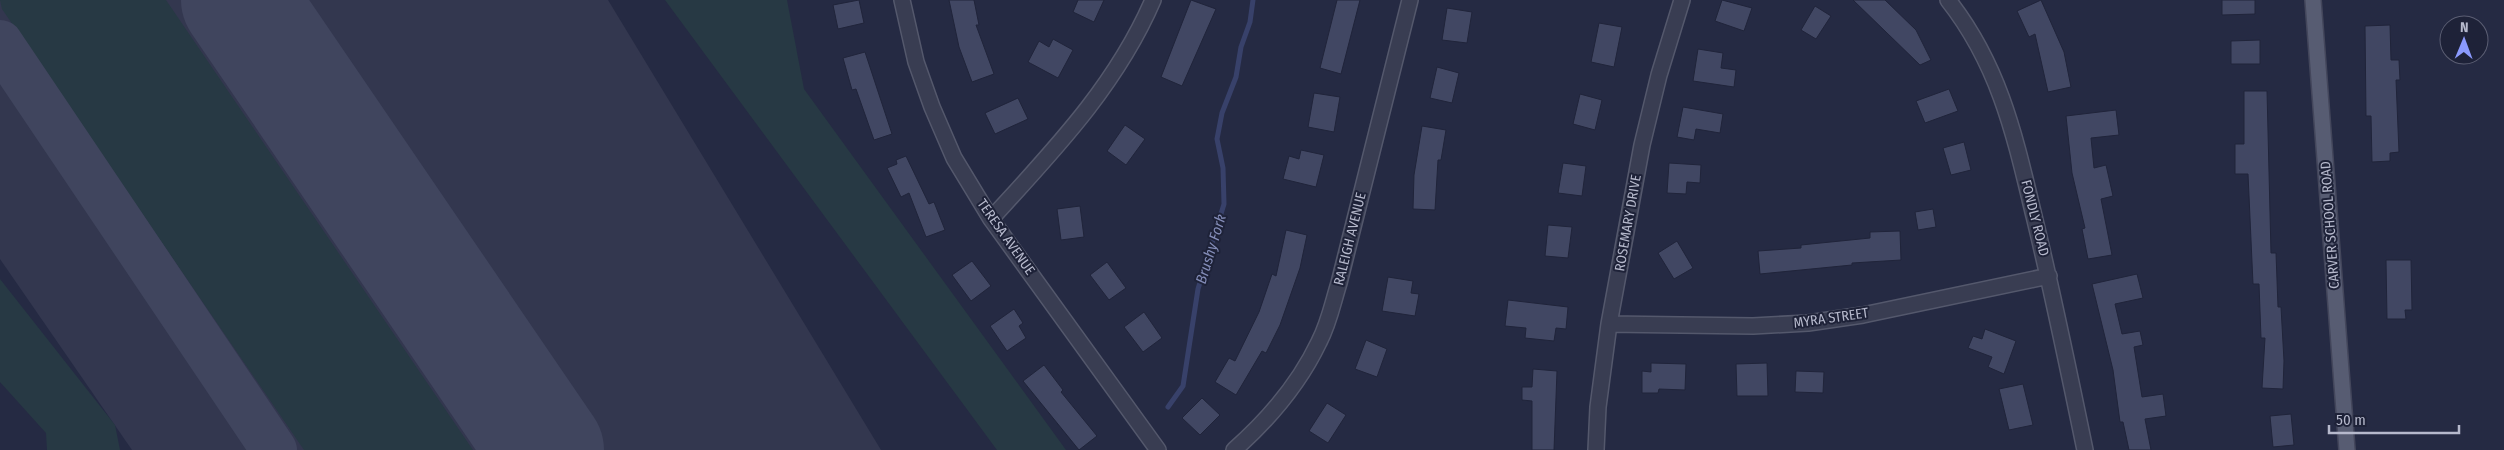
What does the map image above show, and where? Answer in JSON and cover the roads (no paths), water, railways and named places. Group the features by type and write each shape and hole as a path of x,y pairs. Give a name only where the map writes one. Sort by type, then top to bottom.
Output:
{"main road":[{"name":"CARVER SCHOOL ROAD","path":"2313,0 2347,450"}],"street":[{"name":"TERESA AVENUE","path":"902,0 916,62 932,107 954,158 991,219 1158,450"},
{"path":"991,219 1066,137 1100,94 1123,61 1153,0"},
{"name":"RALEIGH AVENUE","path":"1234,450 1254,432 1290,390 1319,343 1325,328 1339,283 1410,0"},
{"name":"ROSEMARY DRIVE","path":"1596,450 1598,407 1609,324 1642,145 1658,75 1682,0"},
{"name":"FONDLY ROAD","path":"1948,0 1980,47 1997,83 2016,143 2049,276 2085,450"},
{"name":"MYRA STREET","path":"1609,324 1753,326 1808,323 1863,315 2049,276"}],"waterway":[{"name":"Brushy Fork","path":"1168,407 1183,386 1198,289 1224,204 1223,168 1217,139 1222,113 1236,77 1241,47 1250,22 1253,0"}]}
